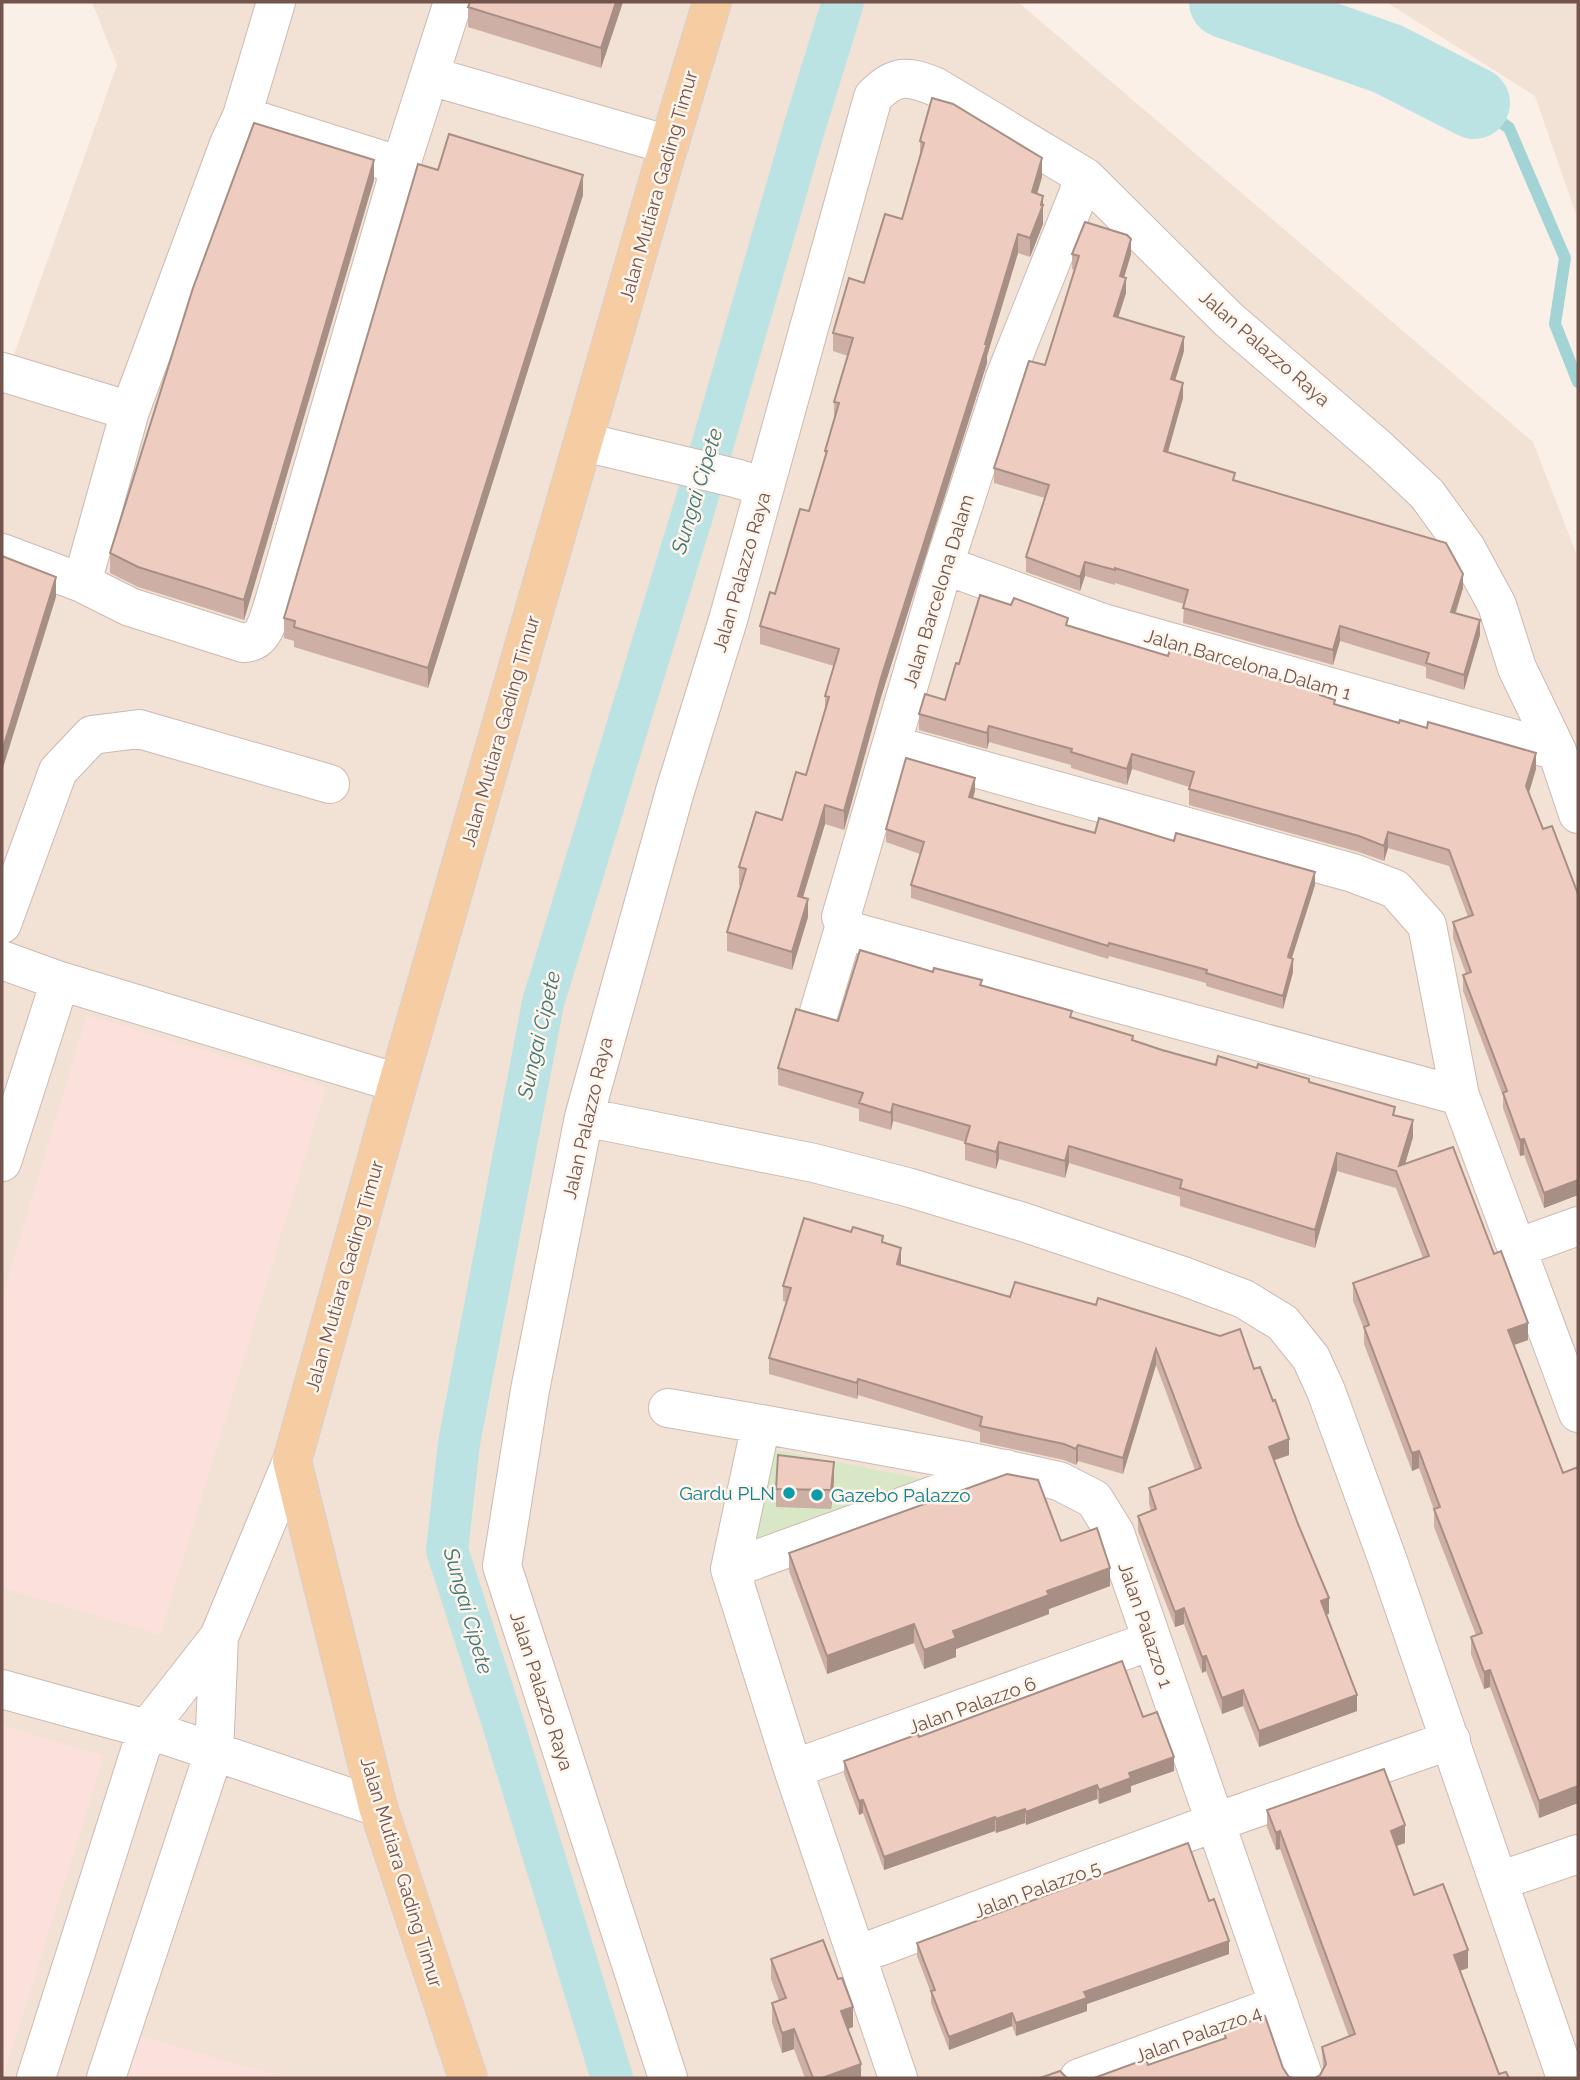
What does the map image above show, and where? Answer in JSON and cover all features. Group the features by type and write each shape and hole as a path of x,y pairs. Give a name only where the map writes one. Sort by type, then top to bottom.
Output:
{"main road":[{"name":"Jalan Mutiara Gading Timur","path":"468,2078 378,1808 292,1461 398,1083 712,2"}],"street":[{"path":"82,583 130,411 229,144 242,116 276,2"},
{"path":"2,553 82,583 130,607 243,643 258,640 278,589 401,166 453,2"},
{"path":"430,76 669,145"},
{"name":"Jalan Palazzo Raya","path":"668,2078 502,1566 530,1390 584,1117 646,892 728,620 750,482 873,97 887,83 902,78 917,79 936,87 1085,177 1228,320 1352,425 1427,494 1466,548 1497,605 1517,668 1557,751 1578,814"},
{"path":"242,116 401,166"},
{"name":"Jalan Barcelona Dalam","path":"819,1012 845,925 841,917 944,565 1005,377 1085,177"},
{"path":"2,372 130,411"},
{"path":"583,442 750,482"},
{"name":"Jalan Barcelona Dalam 1","path":"944,565 1103,623 1557,751"},
{"path":"2,925 58,771 92,735 139,729 330,785"},
{"path":"892,745 1353,873 1395,890 1427,925 1460,1096 1578,1413"},
{"path":"845,925 854,932 1460,1096"},
{"path":"2,960 60,981 398,1083"},
{"path":"2,1162 60,981"},
{"path":"584,1117 814,1163 906,1187 1023,1222 1183,1276 1244,1299 1283,1323 1311,1358 1326,1391 1451,1740 1566,2078"},
{"path":"1517,1248 1578,1226"},
{"name":"Jalan Palazzo 1","path":"668,1408 1006,1469 1059,1481 1094,1499 1115,1533 1304,2078"},
{"path":"761,1424 730,1569 793,1769 898,2078"},
{"name":"Jalan Mutiara Gading Timur","path":"36,2078 147,1729 219,1637 292,1461"},
{"path":"730,1569 1006,1469"},
{"name":"Jalan Mutiara Gading Timur","path":"106,2078 214,1752 219,1637"},
{"name":"Jalan Palazzo 6","path":"793,1769 1151,1642"},
{"path":"2,1689 147,1729 378,1808"},
{"name":"Jalan Palazzo 5","path":"857,1955 1216,1822 1451,1740"},
{"path":"1499,1881 1578,1854"},
{"name":"Jalan Palazzo 4","path":"1079,2078 1279,2005"}],"shaded area":[{"path":"92,2 1018,2 1533,442 1578,558 1578,2078 2,2078 2,365 11,363 117,65"},
{"path":"1386,2 1578,2 1578,220 1535,96"},
{"path":"87,1015 326,1087 160,1635 2,1588 2,1298"},
{"path":"2,1725 104,1756 3,2078 2,2078"},
{"path":"130,2033 286,2078 116,2078"}],"green space":[{"path":"771,1449 933,1481 750,1546"}],"building":[{"path":"470,2 616,2 601,48 468,7"},
{"path":"932,98 953,104 1042,158 1032,192 1043,196 1043,205 1030,238 1018,234 987,344 881,678 844,811 825,805 798,896 808,899 792,952 727,932 746,869 739,867 756,812 782,820 796,772 806,775 829,697 825,696 839,649 760,626 770,592 775,594 800,509 809,511 827,451 839,403 834,402 853,338 833,333 849,278 864,283 885,214 902,219 924,143 920,141"},
{"path":"254,123 374,160 244,600 138,567 110,553 193,288"},
{"path":"449,134 583,175 428,668 294,627 295,621 284,618 418,164 438,170"},
{"path":"1085,222 1127,235 1131,239 1120,276 1126,278 1114,316 1184,337 1171,379 1183,383 1164,451 1235,473 1233,480 1446,543 1463,574 1451,612 1480,620 1464,675 1426,663 1429,653 1340,626 1333,650 1183,608 1188,590 1085,562 1080,577 1026,557 1049,485 994,468 1029,361 1045,365 1079,256 1072,254"},
{"path":"2,556 56,577 2,751"},
{"path":"980,595 1011,605 1014,598 1068,618 1066,625 1168,656 1170,649 1321,691 1320,695 1335,700 1334,704 1399,723 1400,720 1427,728 1428,722 1536,753 1526,786 1543,829 1552,826 1578,894 1578,1180 1544,1193 1524,1139 1520,1140 1503,1093 1507,1091 1463,975 1471,972 1453,922 1473,915 1449,850 1388,832 1384,846 1359,836 1189,789 1194,772 1132,754 1127,769 1071,752 1072,749 989,726 987,733 919,714 925,694 945,700"},
{"path":"906,758 975,778 969,797 1062,824 1095,833 1099,818 1174,841 1176,833 1315,872 1288,957 1293,959 1283,996 1206,973 1207,970 1109,943 1108,946 911,885 924,842 886,829"},
{"path":"860,950 933,972 934,968 982,980 980,985 1072,1011 1070,1017 1133,1036 1132,1040 1162,1050 1216,1065 1218,1056 1257,1068 1258,1064 1395,1107 1393,1115 1413,1120 1399,1166 1453,1147 1494,1254 1501,1251 1528,1323 1508,1330 1563,1473 1578,1467 1578,1786 1539,1801 1490,1670 1484,1672 1471,1637 1482,1633 1434,1509 1440,1507 1419,1451 1412,1453 1364,1327 1369,1325 1353,1283 1429,1256 1396,1171 1337,1153 1315,1230 1180,1188 1182,1180 1069,1146 1065,1161 999,1142 996,1152 965,1143 970,1126 893,1104 891,1113 859,1103 863,1093 778,1068 796,1009 838,1021"},
{"path":"804,1218 851,1232 853,1227 883,1236 882,1242 901,1248 897,1264 1010,1297 1015,1282 1096,1305 1098,1298 1220,1336 1240,1329 1254,1369 1260,1367 1289,1439 1269,1447 1329,1598 1321,1601 1357,1695 1259,1731 1243,1690 1222,1698 1206,1656 1202,1657 1184,1608 1175,1612 1138,1516 1156,1509 1149,1488 1201,1468 1156,1349 1123,1458 1078,1445 1076,1449 980,1426 982,1417 858,1379 857,1383 769,1358 791,1288 783,1286"},
{"path":"778,1455 834,1462 831,1490 776,1489"},
{"path":"1007,1474 1038,1480 1061,1541 1097,1528 1110,1568 1047,1591 1049,1595 953,1631 956,1638 924,1650 914,1624 827,1656 789,1553"},
{"path":"1122,1661 1143,1717 1157,1712 1174,1757 1129,1773 1131,1778 1099,1790 1097,1785 1026,1812 1025,1809 996,1819 995,1817 884,1857 863,1800 859,1801 844,1761 918,1734 919,1737"},
{"path":"1384,1769 1405,1825 1391,1831 1414,1895 1443,1884 1468,1950 1454,1955 1499,2074 1506,2072 1509,2078 1315,2078 1326,2064 1322,2047 1355,2034 1280,1831 1276,1833 1267,1810"},
{"path":"1188,1843 1209,1901 1214,1899 1229,1941 1084,1992 1087,1998 1016,2023 1012,2013 949,2037 931,1991 935,1990 917,1943"},
{"path":"823,1940 838,1979 842,1978 853,2007 841,2011 861,2064 822,2078 813,2078 794,2029 782,2033 772,2003 786,1998 771,1959"},
{"path":"1265,2016 1283,2068 1289,2077 1293,2078 1094,2078 1146,2059 1148,2065 1226,2038 1223,2031"},
{"path":"1060,2071 1067,2078 1040,2078"}],"waterway":[{"name":"Sungai Cipete","path":"612,2078 447,1550 459,1443 543,1003 696,502 843,2"},
{"path":"1225,2 1388,59 1474,103"},
{"path":"1474,103 1509,128 1565,258 1555,324 1578,382"}],"place":[{"name":"Gardu PLN","path":"789,1493"},
{"name":"Gazebo Palazzo","path":"817,1495"}]}
